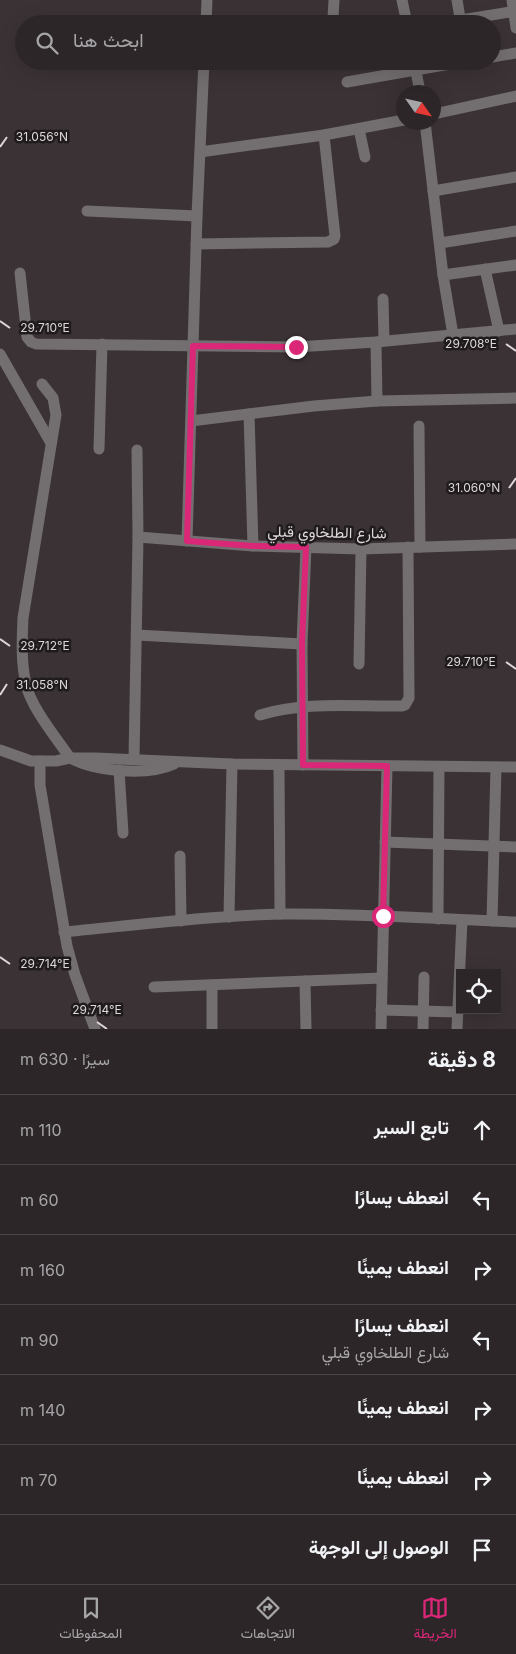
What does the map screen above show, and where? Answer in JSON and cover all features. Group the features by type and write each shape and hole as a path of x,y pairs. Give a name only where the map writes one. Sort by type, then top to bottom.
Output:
{"street":[{"path":"206,15 207,0"},
{"path":"333,15 334,0"},
{"path":"402,0 405,15"},
{"path":"457,0 460,15"},
{"path":"512,0 516,28"},
{"path":"499,15 515,12"},
{"path":"501,56 516,53"},
{"path":"187,541 204,70"},
{"path":"347,82 398,70"},
{"path":"416,70 419,85"},
{"path":"441,112 516,96"},
{"path":"200,152 324,135 396,121"},
{"path":"359,128 365,157"},
{"path":"427,130 443,275 453,335"},
{"path":"196,244 328,242 334,239 324,135"},
{"path":"433,191 516,177"},
{"path":"86,211 197,216"},
{"path":"440,243 516,232"},
{"path":"443,275 516,265"},
{"path":"485,269 498,331"},
{"path":"20,273 27,338 30,342 36,344 296,347 380,342 516,329"},
{"path":"377,401 383,299"},
{"path":"98,449 102,344"},
{"path":"0,354 51,444"},
{"path":"42,384 48,390 56,406 56,415 22,618 26,686 40,716 70,758 91,766 119,770 162,768 179,762"},
{"path":"191,421 377,401 516,398"},
{"path":"249,414 253,546"},
{"path":"260,715 273,711 303,707 402,706 408,702 419,426"},
{"path":"134,760 138,537 137,450"},
{"name":"شارع الطلخاوي قبلي","path":"138,537 253,546 361,549 516,544"},
{"path":"303,765 302,644 306,547"},
{"path":"359,664 361,549"},
{"path":"137,636 302,644"},
{"path":"0,750 40,762 70,758 279,765 516,767"},
{"path":"40,762 40,784 64,932 75,975 95,1029"},
{"path":"229,917 232,764"},
{"path":"279,765 280,914"},
{"path":"381,1029 387,766"},
{"path":"438,919 439,767"},
{"path":"492,921 496,767"},
{"path":"119,770 123,833"},
{"path":"385,842 516,847"},
{"path":"180,856 181,921"},
{"path":"64,932 280,914 516,922"},
{"path":"460,969 462,920"},
{"path":"423,1029 424,977"},
{"path":"154,988 382,978"},
{"path":"305,981 306,1029"},
{"path":"212,985 212,1029"},
{"path":"380,1010 456,1012"},
{"path":"457,1029 458,1014"}],"route":[{"path":"296,347 193,346 187,541 253,546 306,547 302,644 303,765 387,766 383,916"}]}
